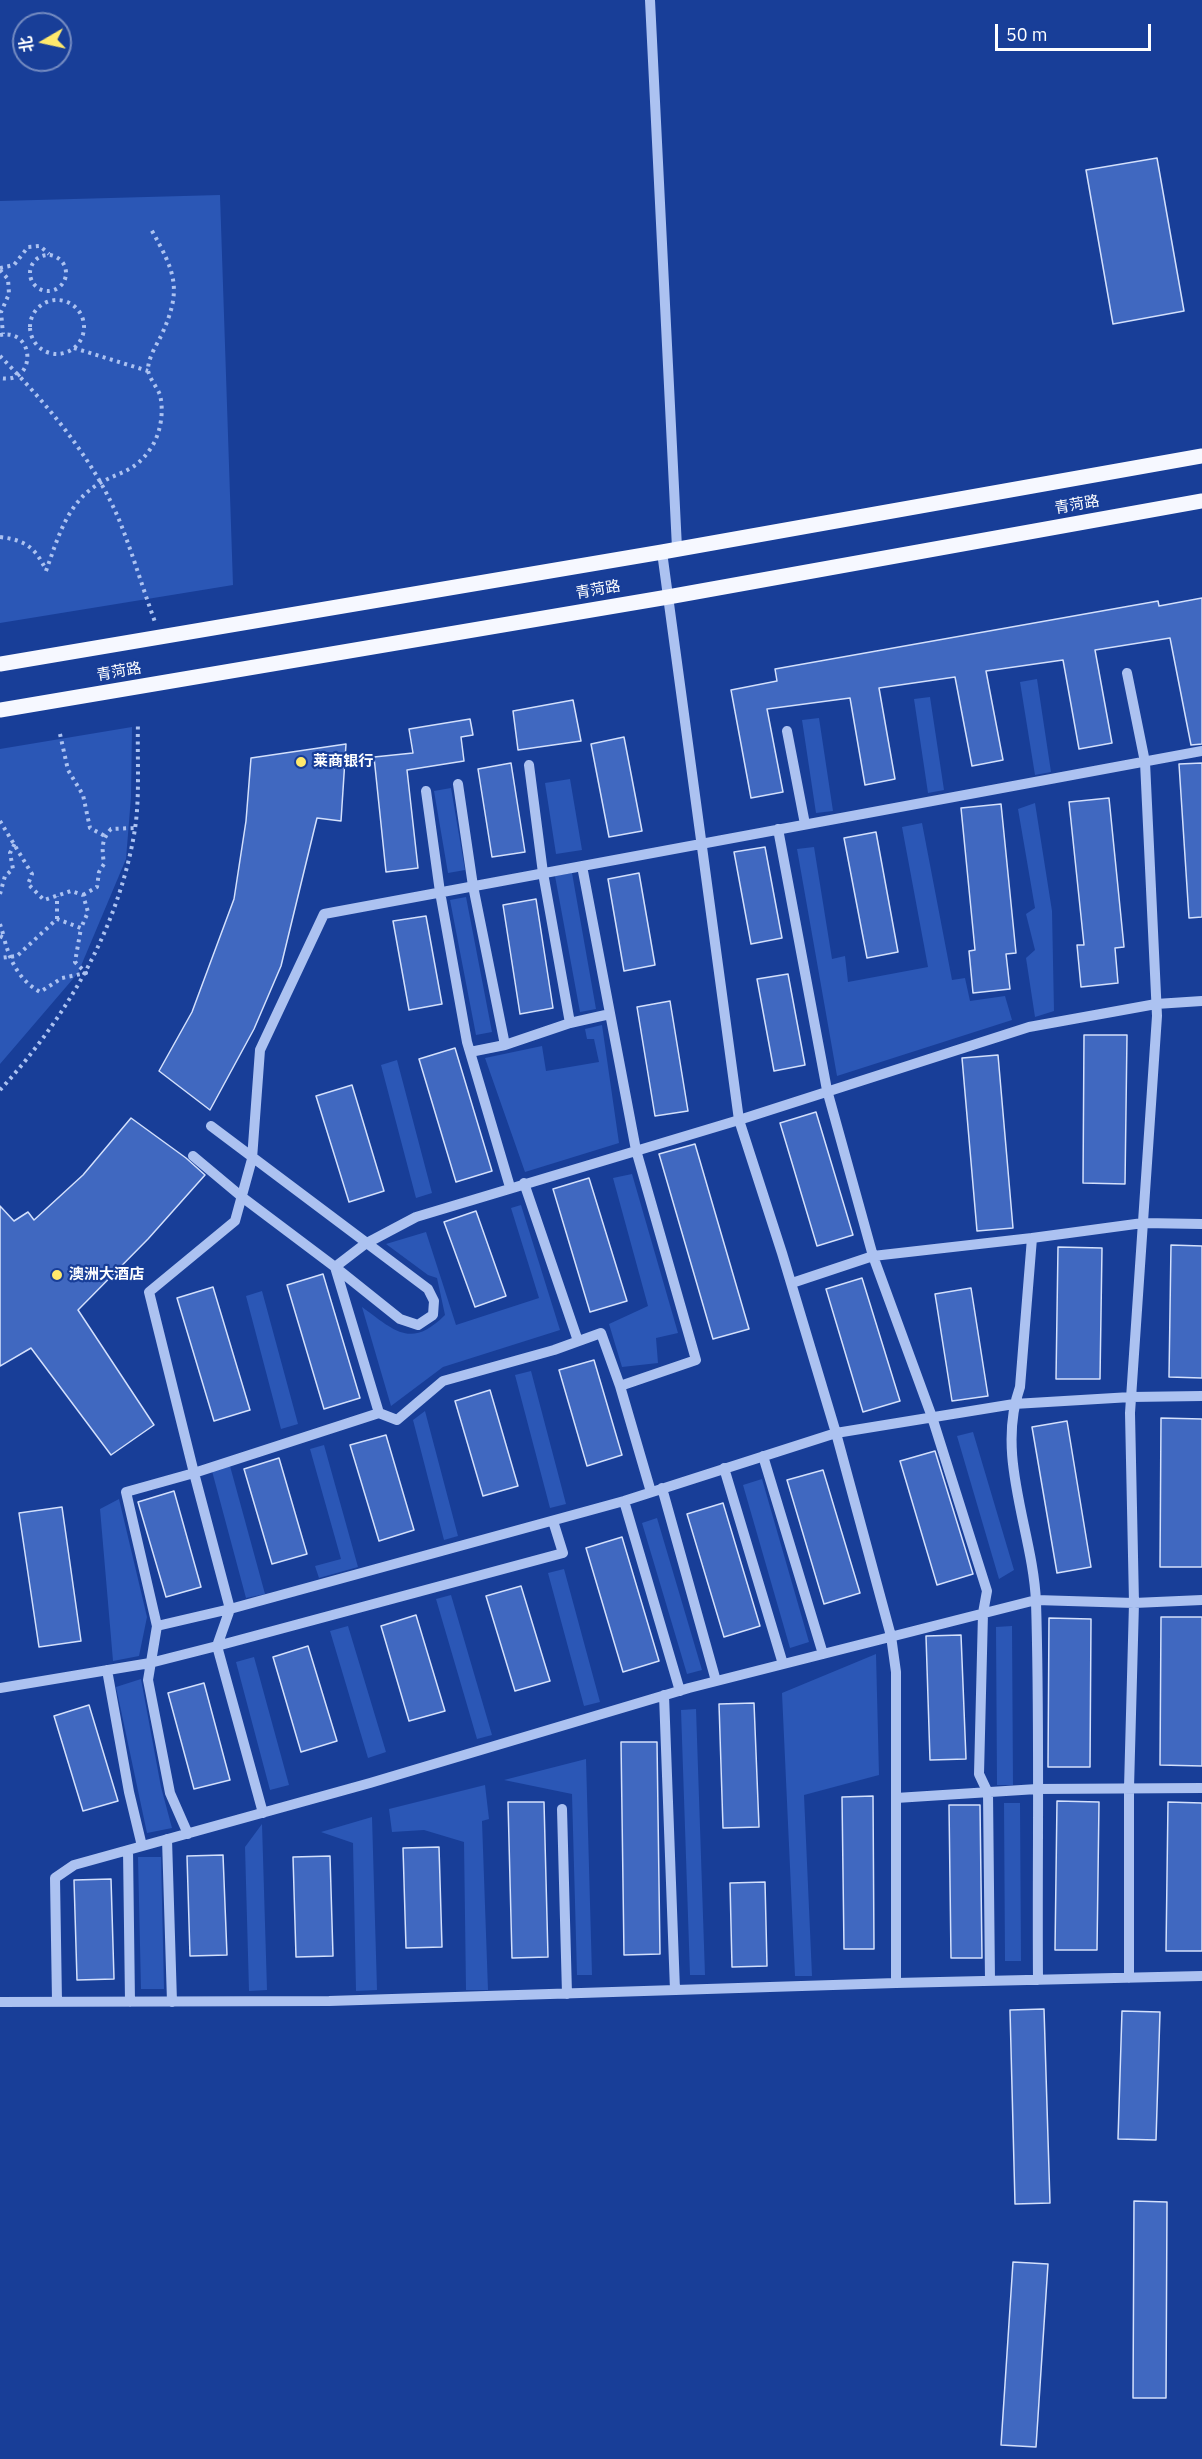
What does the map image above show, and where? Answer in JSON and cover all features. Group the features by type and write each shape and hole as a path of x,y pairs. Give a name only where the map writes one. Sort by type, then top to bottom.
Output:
{"main road":[{"name":"青菏路","path":"0,664 662,552 1202,456"},
{"name":"青菏路","path":"0,710 668,597 1202,501"}],"street":[{"path":"650,0 677,548"},
{"path":"662,552 739,1120 792,1283 836,1433 891,1636 896,1672 896,1983"},
{"path":"1127,673 1145,762 1156,1004 1131,1397 1134,1603 1129,1788 1130,1978"},
{"path":"787,731 805,825"},
{"path":"263,1813 217,1646 230,1609 149,1292 236,1221 252,1159 261,1050 324,914 1202,751"},
{"path":"529,765 543,873 570,1023"},
{"path":"458,784 473,886 505,1045"},
{"path":"426,791 440,892 470,1052 510,1187"},
{"path":"778,829 827,1090 873,1256 932,1417 987,1591 983,1613 979,1774 988,1792 990,1981"},
{"path":"582,866 636,1150 696,1359 620,1386"},
{"path":"335,1267 365,1244 416,1217 739,1120 1029,1027 1156,1004 1202,1001"},
{"path":"470,1052 505,1045 570,1023 610,1014"},
{"path":"193,1155 242,1197 400,1319 418,1325 433,1315 434,1301 428,1289 365,1244 211,1126"},
{"path":"524,1183 578,1341"},
{"path":"792,1283 873,1256 1032,1238 1143,1222 1202,1224"},
{"path":"1032,1238 1020,1387 1014,1404 1011,1444 1036,1600 1038,1980"},
{"path":"335,1267 379,1413"},
{"path":"188,1834 170,1793 148,1680 157,1626 126,1492 194,1473 379,1413 397,1420 443,1381 601,1333 620,1386 651,1492"},
{"path":"157,1626 230,1609 624,1501 836,1433 1014,1404 1131,1397 1202,1396"},
{"path":"763,1456 824,1654"},
{"path":"724,1468 783,1664"},
{"path":"662,1488 716,1681"},
{"path":"624,1501 680,1691"},
{"path":"0,1688 150,1663 563,1553 553,1521"},
{"path":"57,2002 55,1878 74,1865 263,1813 664,1695 1036,1600 1134,1603 1202,1600"},
{"path":"107,1670 129,1791 142,1846"},
{"path":"664,1695 675,1990"},
{"path":"896,1798 1037,1789 1202,1788"},
{"path":"561,1809 567,1994"},
{"path":"167,1839 172,2002"},
{"path":"128,1850 130,2002"},
{"path":"0,2002 329,2001 1202,1976"}],"path":[{"path":"0,537 20,539 39,555 46,571 61,526 72,508 99,483 129,471 151,448 158,432 162,413 159,394 148,371 151,357 174,301 172,268 151,229"},
{"path":"0,378 19,375 28,363 29,356 24,342 18,337 2,334 1,312 9,294 8,279 0,269 14,265 28,247 40,246 60,260 65,270 63,282 54,289 52,301"},
{"path":"50,255 34,260 30,277 36,287 54,289"},
{"path":"75,348 84,334 82,317 70,303 52,301 44,304 32,318 32,335 35,343 50,353 58,354 75,348 148,371"},
{"path":"24,342 32,335"},
{"path":"0,356 66,431 99,483 119,521 155,624 157,638"},
{"path":"0,1090 30,1057 86,973 117,903 135,828 138,723"},
{"path":"60,734 68,770 83,795 90,828 105,836"},
{"path":"0,821 32,874 28,884 44,900 71,891 82,895 97,887 99,872 104,864 102,848 105,836 111,829 135,828"},
{"path":"0,894 4,876 13,869 10,853 15,843"},
{"path":"82,895 88,912 81,928 75,962 86,973"},
{"path":"0,958 17,956 57,919 57,896"},
{"path":"57,919 81,928"},
{"path":"0,924 9,956 27,984 40,992 62,978 86,973"}],"shaded area":[{"path":"220,195 233,585 0,623 0,201"},
{"path":"1037,679 1051,772 1035,775 1020,682"},
{"path":"930,697 944,790 928,793 914,699"},
{"path":"819,718 833,811 816,813 802,720"},
{"path":"132,727 131,797 126,859 78,973 0,1064 0,749"},
{"path":"570,779 582,850 556,854 545,783"},
{"path":"451,788 465,870 448,873 434,791"},
{"path":"1035,803 1052,911 1054,1011 1035,1017 1026,958 1035,950 1026,914 1035,908 1018,809"},
{"path":"922,823 952,980 965,978 970,1001 1005,996 1012,1020 837,1076 797,849 814,847 832,959 845,956 848,982 928,967 902,827"},
{"path":"572,873 596,1009 580,1012 555,876"},
{"path":"466,897 492,1032 476,1035 450,900"},
{"path":"602,1025 619,1143 525,1172 485,1058 542,1046 546,1071 599,1062 594,1039 587,1039 585,1029"},
{"path":"397,1060 432,1193 416,1198 381,1065"},
{"path":"632,1174 678,1333 656,1338 658,1363 622,1367 609,1324 648,1306 613,1178"},
{"path":"521,1205 560,1330 443,1367 391,1406 362,1307 394,1329 412,1334 433,1325 445,1315 437,1278 428,1275 386,1244 426,1232 456,1325 539,1298 511,1208"},
{"path":"262,1291 298,1424 281,1429 246,1296"},
{"path":"531,1371 566,1504 550,1508 515,1375"},
{"path":"425,1411 458,1536 444,1540 413,1420"},
{"path":"973,1432 1014,1570 999,1579 957,1436"},
{"path":"324,1445 358,1567 319,1578 315,1566 341,1559 310,1449"},
{"path":"230,1466 265,1594 246,1598 212,1471"},
{"path":"762,1479 809,1642 790,1648 743,1485"},
{"path":"119,1499 147,1617 139,1656 113,1661 100,1509"},
{"path":"657,1518 702,1670 687,1674 642,1523"},
{"path":"564,1569 600,1702 584,1706 548,1573"},
{"path":"451,1595 492,1735 477,1739 436,1599"},
{"path":"348,1626 386,1752 368,1758 330,1631"},
{"path":"1012,1626 1013,1785 997,1785 996,1627"},
{"path":"876,1654 879,1775 804,1795 812,1976 795,1976 782,1693"},
{"path":"254,1657 289,1785 270,1790 236,1662"},
{"path":"141,1679 161,1787 172,1828 147,1833 116,1687"},
{"path":"696,1709 705,1975 690,1975 681,1710"},
{"path":"586,1759 592,1975 577,1975 572,1794 504,1780"},
{"path":"485,1785 489,1819 482,1821 488,1990 466,1990 464,1842 424,1830 392,1832 389,1809"},
{"path":"1004,1803 1020,1803 1021,1961 1005,1961"},
{"path":"372,1817 377,1990 356,1991 353,1843 321,1832"},
{"path":"262,1824 267,1990 249,1991 245,1847"},
{"path":"138,1857 161,1857 164,1989 141,1989"}],"building":[{"path":"1157,158 1184,311 1113,324 1086,170"},
{"path":"1202,598 1202,744 1191,745 1170,638 1095,650 1112,743 1079,749 1063,660 986,671 1003,760 972,766 955,677 879,688 895,779 865,785 850,698 767,709 783,792 751,798 731,690 777,681 775,669 1158,601 1159,606"},
{"path":"573,700 581,741 518,750 513,711"},
{"path":"470,719 473,735 461,737 464,761 407,770 418,868 386,872 374,757 413,753 409,729"},
{"path":"624,737 642,831 609,837 591,744"},
{"path":"346,744 341,821 317,818 281,966 254,1029 210,1110 159,1071 192,1012 234,899 246,821 251,758"},
{"path":"511,763 525,852 492,857 478,769"},
{"path":"1202,763 1202,917 1189,918 1179,764"},
{"path":"1109,798 1124,947 1115,948 1118,983 1081,987 1077,945 1084,945 1069,802"},
{"path":"1001,804 1016,953 1006,954 1010,989 973,993 969,951 975,950 961,808"},
{"path":"876,832 898,952 867,958 844,838"},
{"path":"765,847 782,938 751,944 734,852"},
{"path":"639,873 655,965 624,971 608,879"},
{"path":"536,899 553,1008 520,1014 503,905"},
{"path":"426,916 442,1004 409,1010 393,921"},
{"path":"788,974 805,1065 774,1071 757,979"},
{"path":"670,1001 688,1111 655,1116 637,1007"},
{"path":"1084,1035 1127,1035 1125,1184 1083,1183"},
{"path":"455,1048 492,1171 456,1182 419,1059"},
{"path":"998,1055 1013,1228 977,1231 962,1058"},
{"path":"352,1085 384,1191 349,1202 316,1096"},
{"path":"816,1112 853,1235 817,1246 780,1123"},
{"name":"澳洲大酒店","path":"131,1118 186,1158 205,1175 148,1239 78,1310 154,1425 111,1455 31,1348 0,1366 0,1206 14,1221 28,1212 34,1220 83,1175"},
{"path":"695,1144 749,1329 713,1339 659,1154"},
{"path":"589,1178 627,1301 590,1312 553,1189"},
{"path":"476,1211 506,1296 475,1307 444,1222"},
{"path":"1171,1245 1202,1246 1202,1378 1169,1377"},
{"path":"1058,1247 1102,1248 1100,1379 1056,1379"},
{"path":"323,1274 360,1398 324,1409 287,1285"},
{"path":"862,1278 900,1401 863,1412 826,1289"},
{"path":"213,1287 250,1410 214,1421 177,1298"},
{"path":"971,1288 988,1396 952,1401 935,1294"},
{"path":"594,1360 622,1455 587,1466 559,1370"},
{"path":"490,1390 518,1486 483,1496 455,1401"},
{"path":"1161,1418 1202,1419 1202,1567 1160,1567"},
{"path":"1067,1421 1091,1567 1057,1573 1032,1427"},
{"path":"386,1435 414,1530 379,1541 350,1445"},
{"path":"935,1451 973,1574 937,1585 900,1461"},
{"path":"279,1458 307,1554 272,1564 244,1469"},
{"path":"823,1470 860,1593 824,1604 787,1480"},
{"path":"174,1491 201,1587 166,1597 138,1502"},
{"path":"723,1503 760,1626 724,1637 687,1514"},
{"path":"62,1507 81,1641 39,1647 19,1513"},
{"path":"622,1537 659,1661 623,1672 586,1548"},
{"path":"521,1586 550,1681 515,1691 486,1596"},
{"path":"416,1615 445,1711 409,1721 381,1626"},
{"path":"1161,1617 1202,1617 1202,1766 1160,1765"},
{"path":"1049,1618 1091,1619 1090,1767 1048,1767"},
{"path":"961,1635 966,1759 930,1760 926,1636"},
{"path":"308,1646 337,1741 301,1752 273,1657"},
{"path":"204,1683 230,1780 194,1789 168,1693"},
{"path":"754,1703 759,1827 723,1828 719,1704"},
{"path":"89,1705 118,1801 83,1811 54,1716"},
{"path":"621,1742 657,1742 660,1954 624,1955"},
{"path":"873,1796 874,1949 844,1949 842,1797"},
{"path":"1057,1801 1099,1802 1097,1950 1055,1950"},
{"path":"508,1802 544,1802 548,1957 512,1958"},
{"path":"1168,1802 1202,1803 1202,1951 1166,1951"},
{"path":"949,1805 980,1805 982,1958 951,1958"},
{"path":"439,1847 442,1947 406,1948 403,1848"},
{"path":"223,1855 227,1955 190,1956 187,1856"},
{"path":"330,1856 333,1956 296,1957 293,1857"},
{"path":"111,1879 114,1979 77,1980 74,1880"},
{"path":"765,1882 767,1966 732,1967 730,1883"},
{"path":"1044,2009 1050,2203 1015,2204 1010,2010"},
{"path":"1122,2011 1160,2012 1156,2140 1118,2139"},
{"path":"1134,2201 1167,2202 1166,2398 1133,2398"},
{"path":"1013,2262 1048,2264 1036,2447 1001,2445"}],"place":[{"name":"莱商银行","path":"301,762"},
{"name":"澳洲大酒店","path":"57,1275"}]}
